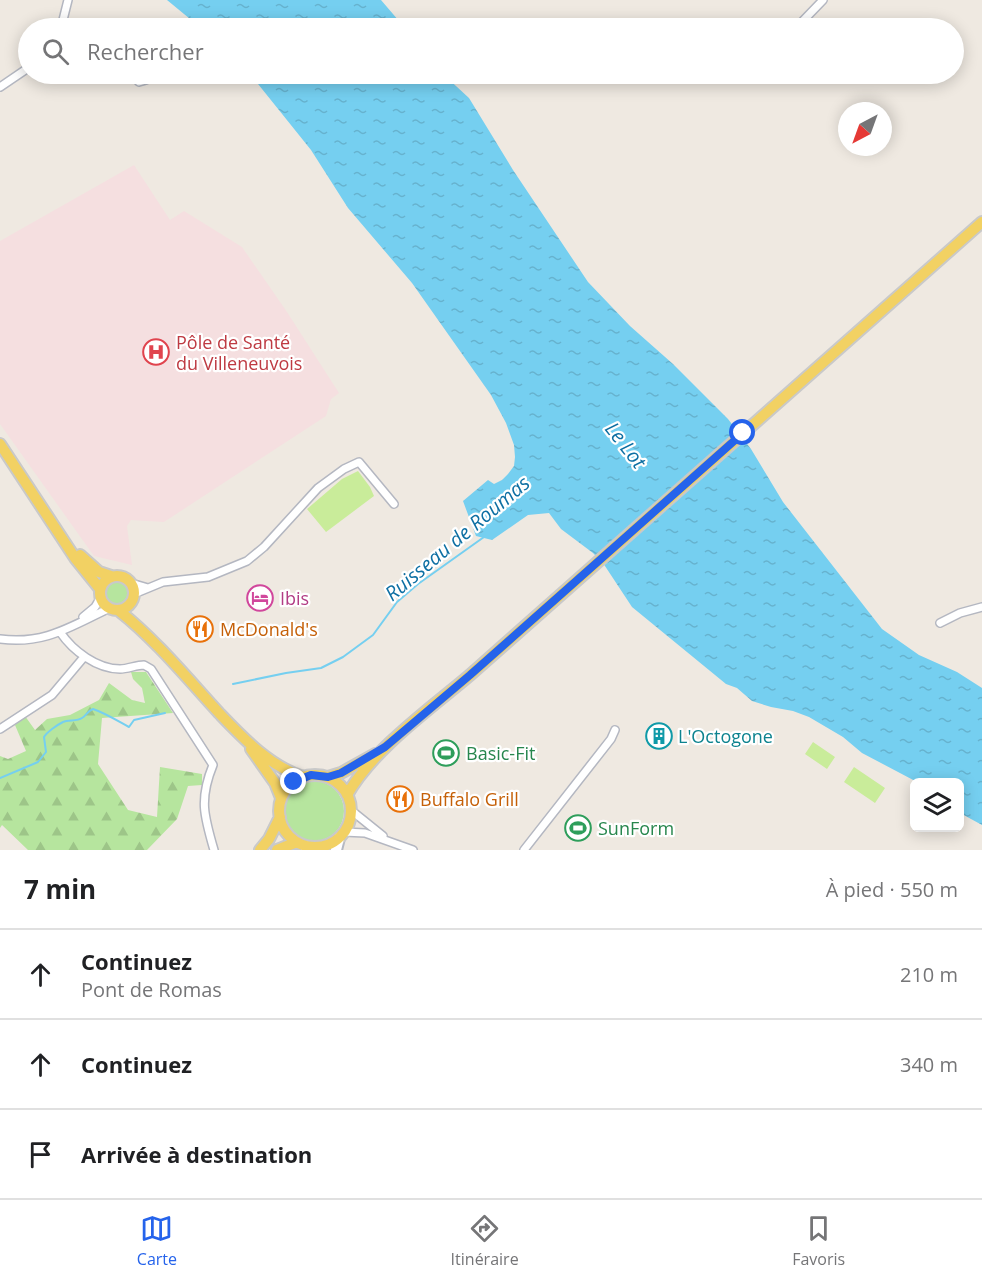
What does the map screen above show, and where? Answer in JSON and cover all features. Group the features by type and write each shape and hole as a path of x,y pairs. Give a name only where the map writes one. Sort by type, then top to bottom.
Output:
{"main road":[{"path":"347,795 357,777 385,747 470,675 982,222"},
{"path":"0,444 100,593 104,603 148,638 240,734 275,764 303,777"},
{"path":"66,543 99,572 121,576 132,593 135,615 148,638"},
{"path":"100,593 102,584 111,576"},
{"path":"114,609 126,608 132,593"},
{"path":"240,734 275,783 281,798 280,817 269,839 260,850"},
{"path":"281,798 294,782 303,777 311,775 328,777 341,773 385,747"},
{"path":"328,777 342,787 352,811 336,850"},
{"path":"280,817 289,835 304,846"},
{"path":"277,850 324,846 342,835"}],"street":[{"path":"64,18 68,0"},
{"path":"806,18 823,0"},
{"path":"0,87 18,75"},
{"path":"132,593 163,582 208,577 247,561 318,488 344,469 359,462 394,504"},
{"path":"132,593 148,588"},
{"path":"74,624 95,607 100,593"},
{"path":"940,623 960,613 982,607"},
{"path":"0,639 29,640 60,632 74,624 114,609"},
{"path":"60,632 84,657 117,669 144,665 151,669 213,765 204,793 204,806 214,850"},
{"path":"0,729 51,695 84,657"},
{"path":"525,850 611,739 615,730"},
{"path":"352,811 387,840"},
{"path":"342,835 365,833 413,850"}],"shaded area":[{"name":"Pôle de Santé du Villeneuvois","path":"134,165 170,220 184,211 242,247 339,393 331,399 326,416 164,522 131,520 127,526 132,565 94,556 0,424 0,241"}],"green space":[{"path":"358,471 374,496 326,532 307,509 342,479"},
{"path":"118,580 127,584 131,593 127,602 118,606 109,602 105,593 109,584"},
{"path":"131,672 146,672 173,713 102,718 98,764 128,810 157,817 160,767 202,774 202,785 188,786 177,819 147,850 28,850 2,825 0,828 0,756 8,759 26,751 15,725 25,716 35,730 47,719 70,715 99,700 109,683 132,700 145,703 142,688 133,679"},
{"path":"813,742 835,757 827,769 805,754"},
{"path":"854,767 885,788 875,803 844,782"},
{"path":"308,781 320,781 331,786 339,794 344,811 342,823 331,836 320,841 308,841 297,836 289,828 284,817 284,805 289,794 297,786"}],"water":[{"path":"167,0 381,0 396,18 189,18"},
{"name":"Le Lot","path":"258,84 454,84 469,98 513,170 588,282 630,326 673,364 728,419 751,449 783,502 882,629 919,655 957,672 982,688 982,825 964,815 964,778 910,778 862,753 843,737 809,717 752,701 737,688 726,684 632,607 603,563 561,529 549,513 528,515 492,540 476,536 463,501 488,480 494,484 502,480 514,466 514,445 506,423 491,395 412,283 348,208 311,150"}],"waterway":[{"name":"Ruisseau de Roumas","path":"233,684 321,668 343,657 373,635 397,602 418,584 484,537"},
{"name":"Ruisseau de Roumas","path":"0,778 38,762 46,752 44,737 47,733 65,721 84,717 93,709 129,727 134,720 165,713"}],"place":[{"name":"Pôle de Santé du Villeneuvois","path":"156,352"},
{"name":"Ibis","path":"260,598"},
{"name":"McDonald's","path":"200,629"},
{"name":"L'Octogone","path":"659,736"},
{"name":"Basic-Fit","path":"446,753"},
{"name":"Buffalo Grill","path":"400,799"},
{"name":"SunForm","path":"578,828"}],"route":[{"path":"294,782 311,775 328,777 341,773 385,747 470,675 743,433"}]}
